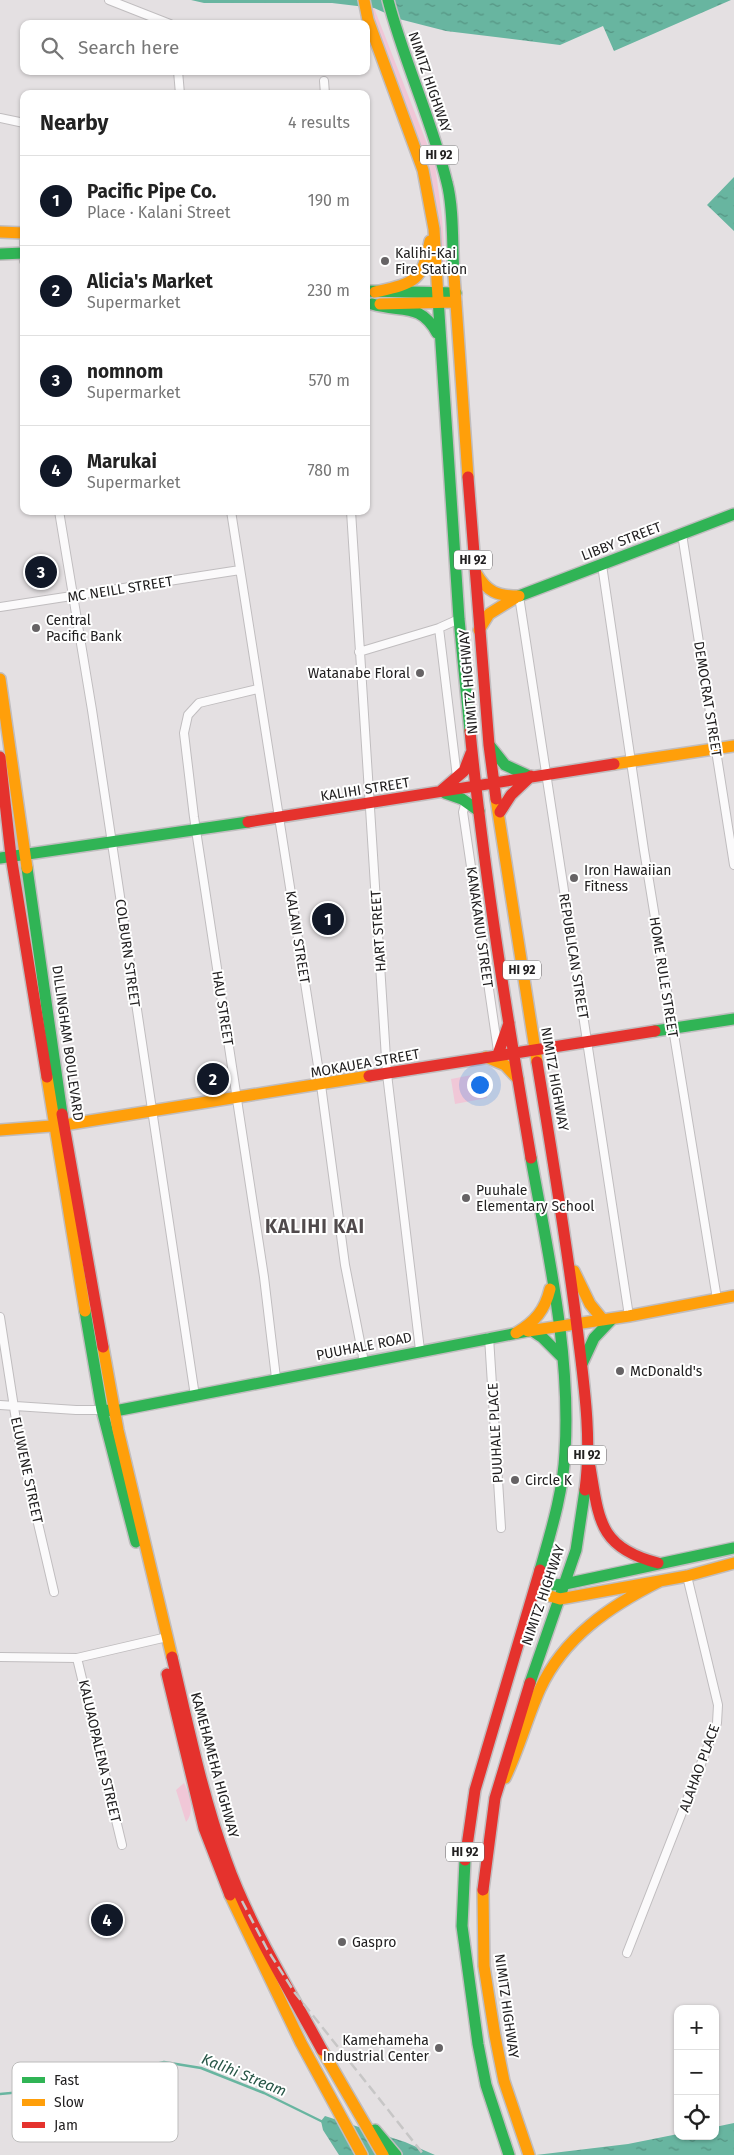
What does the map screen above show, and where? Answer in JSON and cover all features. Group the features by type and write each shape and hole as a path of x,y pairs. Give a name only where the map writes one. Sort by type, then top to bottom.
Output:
{"main road":[{"name":"NIMITZ HIGHWAY","path":"364,0 368,20"},
{"name":"NIMITZ HIGHWAY","path":"388,0 394,23 423,101 448,185 478,631 489,745 500,812 509,892 569,1259 582,1364 587,1450 582,1517 576,1550 529,1684 494,1798 482,1895 484,1966 495,2036 504,2081 529,2155"},
{"name":"NIMITZ HIGHWAY","path":"370,25 423,170 434,229 439,337 459,619 475,785 513,1052 552,1279 563,1358 566,1409 563,1467 557,1511 475,1790 466,1843 462,1890 462,1926 475,2026 486,2085 508,2155"},
{"path":"371,292 403,285 414,279 424,268 434,229"},
{"path":"0,232 20,233"},
{"path":"0,254 20,256"},
{"path":"371,292 456,298"},
{"path":"370,304 437,297"},
{"path":"370,304 392,309 417,309 432,322 439,337"},
{"name":"LIBBY STREET","path":"519,596 734,514"},
{"path":"474,568 482,585 494,595 499,597 519,596"},
{"path":"478,631 482,619 489,612 519,596"},
{"name":"DILLINGHAM BOULEVARD","path":"0,679 59,1124 102,1410"},
{"path":"489,745 498,760 506,767 531,776 511,795 500,812"},
{"name":"KALIHI STREET","path":"6,857 196,828 279,818 531,776 734,746"},
{"path":"438,792 457,779 468,764 472,751"},
{"name":"DILLINGHAM BOULEVARD","path":"0,757 6,857 115,1411"},
{"path":"438,792 454,795 479,811"},
{"name":"MOKAUEA STREET","path":"0,1130 59,1124 237,1099 498,1054 734,1019"},
{"path":"498,1054 509,1021"},
{"path":"485,1057 504,1065 518,1079"},
{"path":"569,1259 590,1304 608,1319 594,1338 582,1364"},
{"path":"516,1333 541,1315 548,1302 552,1279"},
{"name":"PUUHALE ROAD","path":"102,1410 115,1411 489,1337 629,1316 734,1296"},
{"path":"531,1330 544,1338 563,1358"},
{"name":"KAMEHAMEHA HIGHWAY","path":"102,1410 205,1795 226,1861 252,1918 340,2084 366,2122"},
{"name":"KAMEHAMEHA HIGHWAY","path":"115,1411 204,1828 231,1902 298,2036 362,2155"},
{"path":"587,1450 598,1518 604,1532 614,1545 639,1560 664,1564"},
{"path":"536,1586 565,1584 734,1548"},
{"path":"536,1586 550,1596 560,1599 687,1576 734,1562"},
{"path":"494,1798 517,1756 541,1686 562,1654 577,1636 604,1612 634,1593 660,1581"},
{"path":"366,2122 383,2155"},
{"path":"366,2122 396,2155"}],"street":[{"path":"108,0 160,20"},
{"path":"178,75 180,90"},
{"path":"324,81 325,90"},
{"path":"0,118 20,122"},
{"name":"COLBURN STREET","path":"60,515 111,841 194,1396"},
{"name":"KALANI STREET","path":"232,515 321,1086 346,1265 364,1362"},
{"name":"HART STREET","path":"351,515 387,1074 420,1350"},
{"name":"DEMOCRAT STREET","path":"682,534 734,864"},
{"name":"HOME RULE STREET","path":"602,565 672,1028 717,1299"},
{"name":"MC NEILL STREET","path":"0,607 240,570"},
{"name":"REPUBLICAN STREET","path":"519,596 629,1316"},
{"path":"359,652 439,628 459,619"},
{"path":"439,628 458,770 457,779"},
{"name":"HAU STREET","path":"258,689 199,703 188,715 184,733 196,828 267,1296 276,1378"},
{"name":"KANAKANUI STREET","path":"466,801 463,812 498,1054"},
{"name":"ELUWENE STREET","path":"0,1317 13,1407 54,1592"},
{"name":"PUUHALE PLACE","path":"489,1337 501,1528"},
{"name":"PUUHALE ROAD","path":"0,1405 102,1410"},
{"name":"ALAHAO PLACE","path":"627,1953 717,1723 718,1705 687,1576"},
{"path":"0,1657 77,1658 163,1638"},
{"name":"KALUAOPALENA STREET","path":"77,1658 122,1845"}],"shaded area":[{"path":"364,7 374,8 435,164 442,217 446,276 441,275 438,220 432,185"},
{"path":"482,1073 487,1098 455,1104 451,1079"},
{"path":"184,1783 190,1798 191,1808 186,1822 176,1790"}],"water":[{"path":"191,0 731,0 614,51 603,26 560,45 446,31 399,19 374,8 332,3 204,3"},
{"path":"734,177 734,231 707,205"},
{"path":"325,2116 405,2142 435,2155 339,2155 323,2130 321,2121"},
{"path":"734,2123 734,2155 536,2155 628,2144 674,2135 674,2140 719,2140 719,2126"}],"waterway":[{"name":"Kalihi Stream","path":"178,2064 201,2068 264,2093 323,2122"},
{"name":"Kalihi Stream","path":"0,2094 12,2093"}],"railway":[{"path":"242,1901 267,1949 295,1993 424,2155"}],"traffic: fast":[{"path":"388,0 434,137 447,183 452,216 454,275"},
{"path":"0,254 20,253"},
{"path":"370,291 456,293"},
{"path":"438,298 459,619 470,731"},
{"path":"372,304 417,313 431,323 437,333"},
{"path":"519,596 734,514"},
{"path":"490,746 505,765 527,775"},
{"path":"445,793 462,799 479,811"},
{"path":"0,858 248,822"},
{"path":"27,868 62,1114"},
{"path":"655,1031 734,1019"},
{"path":"531,1158 557,1304 565,1378 566,1415 562,1482 540,1570"},
{"path":"85,1311 102,1410 136,1542"},
{"path":"582,1364 594,1338 612,1319"},
{"path":"531,1330 543,1338 563,1358"},
{"path":"106,1410 115,1411 528,1331"},
{"path":"530,1683 576,1550 585,1490"},
{"path":"536,1586 565,1584 734,1548"},
{"path":"465,1860 462,1926 478,2044 486,2085 509,2155"},
{"path":"375,2130 396,2155"}],"traffic: slow":[{"path":"364,0 368,20"},
{"path":"370,25 423,170 434,229 438,298"},
{"path":"0,232 20,233"},
{"path":"375,292 408,283 420,273 430,241"},
{"path":"454,275 468,477"},
{"path":"380,304 456,302"},
{"path":"476,573 484,585 493,592 519,596"},
{"path":"479,630 489,614 515,598"},
{"path":"0,679 27,868"},
{"path":"614,764 734,746"},
{"path":"496,799 537,1062"},
{"path":"486,1057 505,1065 518,1079"},
{"path":"0,1130 64,1125 369,1076"},
{"path":"47,1077 85,1311"},
{"path":"574,1271 590,1304 603,1320"},
{"path":"516,1333 538,1315 550,1289"},
{"path":"528,1331 629,1316 734,1296"},
{"path":"103,1347 118,1430 172,1657"},
{"path":"536,1586 550,1596 560,1599 687,1576 734,1563"},
{"path":"505,1778 540,1689 550,1670 562,1654 575,1639 606,1612 660,1581"},
{"path":"483,1890 484,1966 495,2036 504,2081 529,2155"},
{"path":"230,1895 301,2043 362,2155"},
{"path":"322,2050 383,2155"}],"traffic: jam":[{"path":"468,477 489,745 496,799"},
{"path":"470,731 489,892 531,1158"},
{"path":"442,790 464,771 471,753"},
{"path":"0,757 11,856 47,1077"},
{"path":"248,822 614,764"},
{"path":"500,812 511,795 531,776"},
{"path":"498,1054 509,1023"},
{"path":"369,1076 655,1031"},
{"path":"537,1062 564,1233 583,1373 588,1451 585,1490"},
{"path":"62,1114 103,1347"},
{"path":"590,1467 596,1502 605,1529 613,1540 624,1549 639,1557 658,1563"},
{"path":"465,1860 475,1790 540,1570"},
{"path":"172,1657 203,1785 217,1835 235,1884 258,1933 322,2050"},
{"path":"167,1674 204,1828 230,1895"},
{"path":"483,1890 495,1798 530,1683"}],"place":[{"name":"Kalihi-Kai Fire Station","path":"385,261"},
{"name":"nomnom","path":"41,572"},
{"name":"Central Pacific Bank","path":"36,628"},
{"name":"Watanabe Floral","path":"420,673"},
{"name":"Iron Hawaiian Fitness","path":"574,878"},
{"name":"Pacific Pipe Co.","path":"328,919"},
{"name":"Alicia's Market","path":"213,1079"},
{"name":"Puuhale Elementary School","path":"466,1198"},
{"name":"McDonald's","path":"620,1371"},
{"name":"Circle K","path":"515,1480"},
{"name":"Marukai","path":"107,1920"},
{"name":"Gaspro","path":"342,1942"},
{"name":"Kamehameha Industrial Center","path":"439,2048"}],"district":[{"name":"KALIHI KAI","path":"315,1226"}]}
